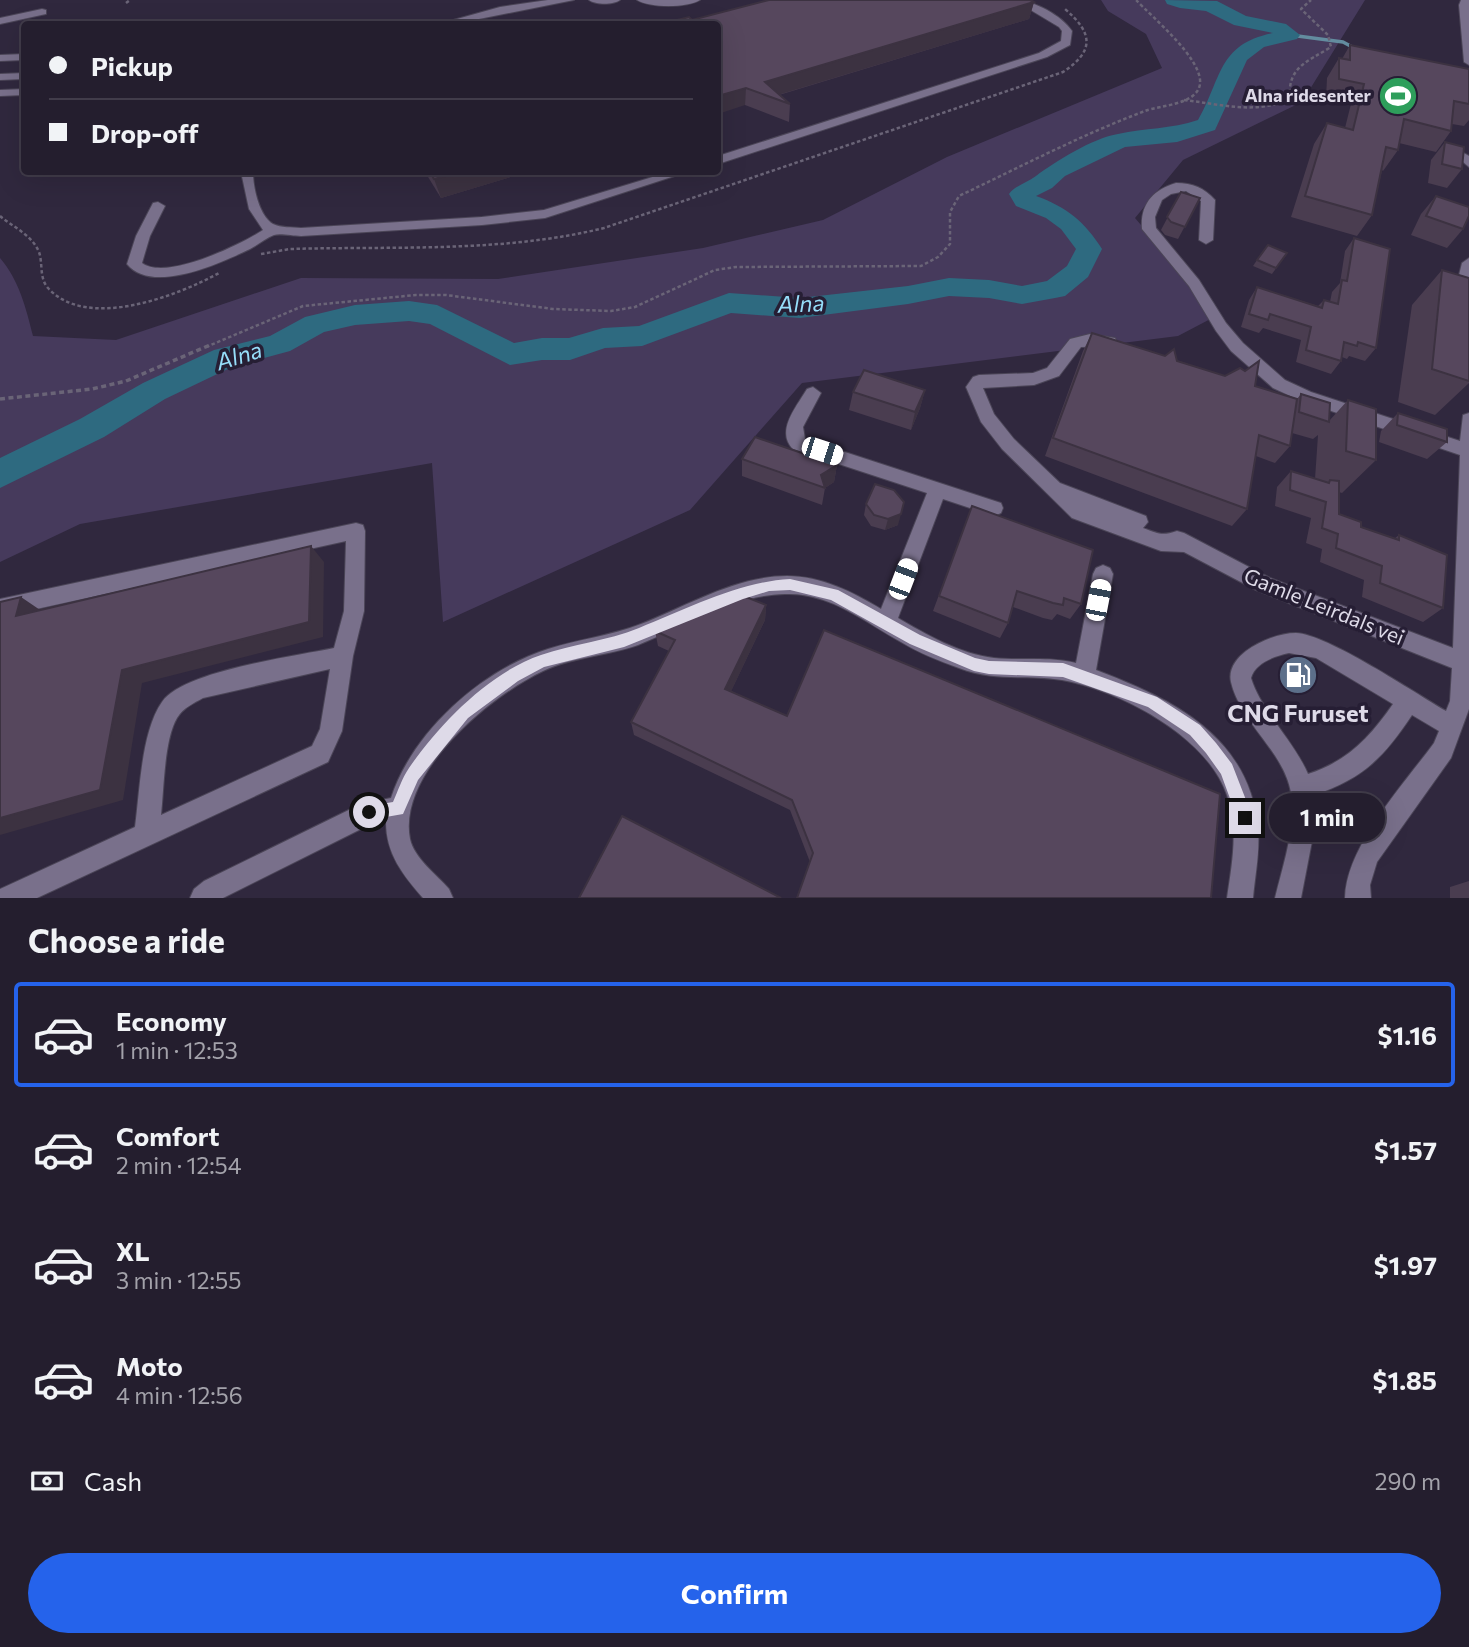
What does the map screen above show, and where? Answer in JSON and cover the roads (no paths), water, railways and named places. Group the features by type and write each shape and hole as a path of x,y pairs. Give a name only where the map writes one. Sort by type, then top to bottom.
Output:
{"street":[{"path":"456,21 500,10 569,0"},
{"path":"594,0 615,0"},
{"path":"642,0 695,0"},
{"path":"721,159 1043,55 1066,43 1067,31 1063,25 1019,0"},
{"path":"1466,0 1464,5 1469,62"},
{"path":"0,21 42,12"},
{"path":"0,58 21,57"},
{"path":"0,77 21,76"},
{"path":"0,93 21,92"},
{"path":"247,175 259,220 272,230 301,232 545,214 671,175"},
{"path":"1206,240 1208,200 1202,193 1183,185 1170,187 1152,205 1146,219 1149,229 1194,283 1221,327 1237,347 1279,384 1305,396 1467,450"},
{"path":"158,206 143,236 134,264 144,272 172,272 197,265 253,243 272,230"},
{"path":"1469,263 1465,278 1469,297"},
{"name":"Gamle Leirdals vei","path":"1126,347 1103,341 1081,341 1076,343 1053,372 1034,379 979,381 974,387 987,417 1001,435 1079,513 1161,543 1186,544 1263,584 1465,663"},
{"path":"813,393 794,427 794,439 799,444 993,508"},
{"path":"1358,898 1358,885 1367,856 1443,750 1461,701 1465,663 1469,420"},
{"path":"886,623 937,490"},
{"path":"0,608 356,531 354,611 342,656 331,732 320,754 9,898"},
{"path":"1084,676 1103,575"},
{"path":"440,898 399,844 397,809 413,775 463,713 513,676 541,661 624,640 769,586 810,587 833,594 915,639 974,664 989,668 1045,668 1084,676 1170,712 1195,730 1226,770 1245,818 1247,838 1240,898"},
{"path":"1288,898 1305,813 1303,787 1294,767 1243,687 1240,677 1252,658 1287,643 1308,645 1323,651 1453,727"},
{"path":"146,835 160,733 169,710 177,701 199,688 342,656"},
{"path":"1303,787 1336,777 1357,765 1377,747 1408,701"},
{"path":"203,898 213,890 369,812 397,809"}],"waterway":[{"name":"Alna","path":"0,474 92,428 154,391 225,358 279,344 315,324 355,315 409,311 437,315 510,354 542,349 570,349 603,338 642,336 729,303 800,308 908,295 949,287 989,289 1022,295 1055,289 1078,271 1089,249 1077,231 1063,218 1025,201 1022,194 1043,183 1056,171 1120,140 1177,135 1207,125 1228,74 1240,56 1257,43 1290,35 1279,28 1241,21 1210,5 1187,4 1174,0"},
{"path":"1290,35 1343,42 1356,49"}],"place":[{"name":"Alna ridesenter","path":"1398,96"},
{"name":"CNG Furuset","path":"1298,675"}]}
